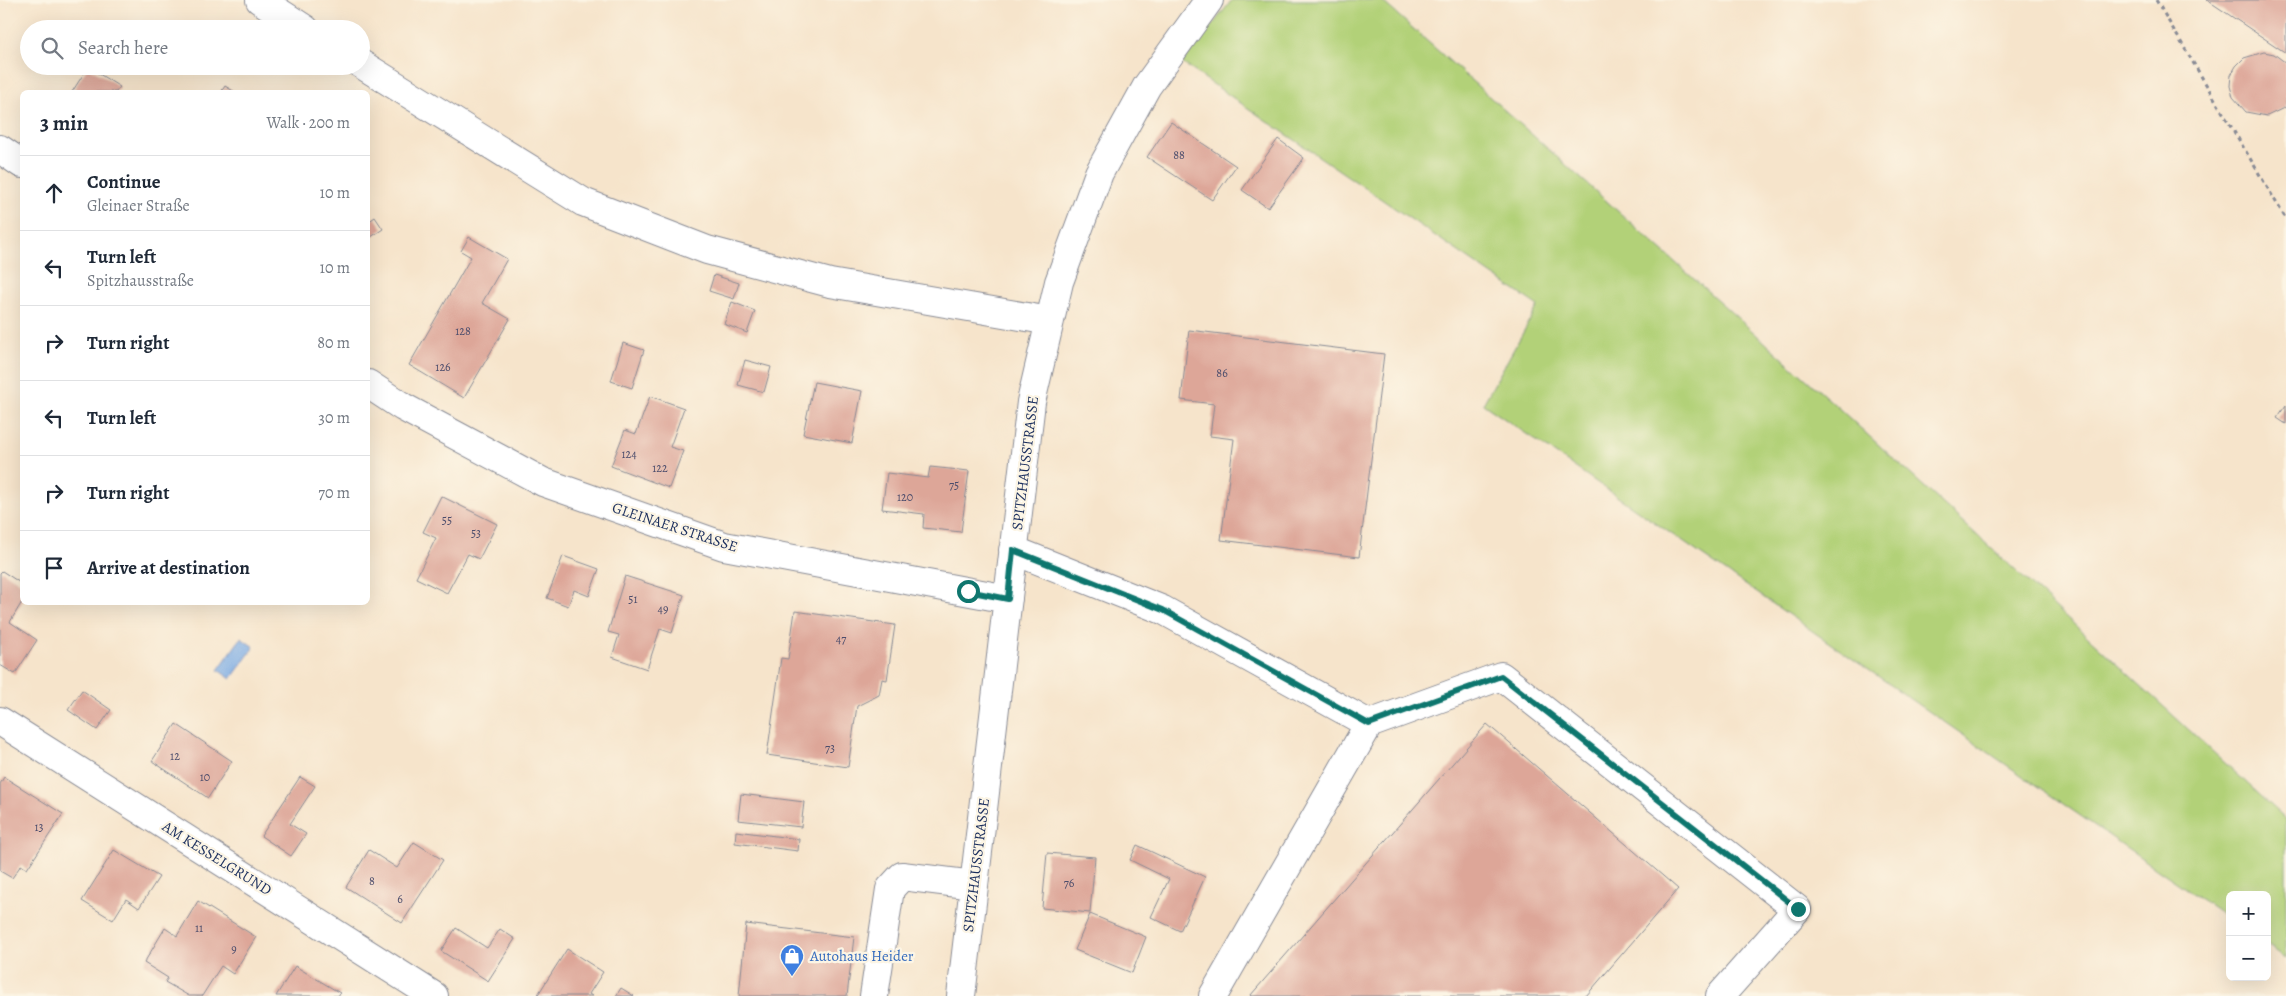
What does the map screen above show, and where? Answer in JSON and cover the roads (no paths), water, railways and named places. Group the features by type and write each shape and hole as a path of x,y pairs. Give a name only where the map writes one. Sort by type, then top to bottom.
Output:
{"street":[{"path":"260,0 292,20"},
{"name":"SPITZHAUSSTRASSE","path":"961,996 1031,402 1050,321 1060,282 1099,173 1147,86 1209,0"},
{"path":"370,70 583,202 707,250 830,283 1050,321"},
{"path":"0,149 20,163"},
{"name":"GLEINAER STRASSE","path":"370,385 403,407 544,482 724,546 1008,599"},
{"path":"1013,550 1163,610 1369,724"},
{"path":"1213,996 1369,724 1501,676 1798,909 1720,996"},
{"name":"AM KESSELGRUND","path":"0,721 434,996"},
{"path":"874,996 890,889 902,876 974,885"}],"water":[{"path":"241,638 254,647 231,679 218,670"}],"place":[{"name":"Autohaus Heider","path":"792,977"}]}
